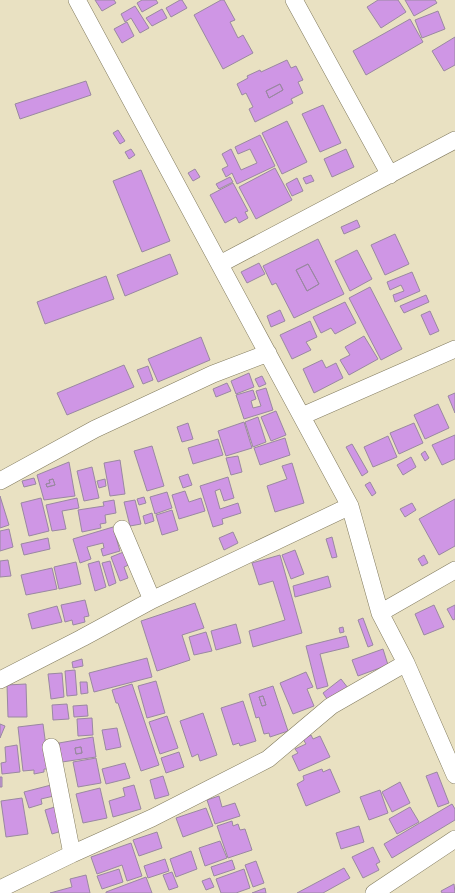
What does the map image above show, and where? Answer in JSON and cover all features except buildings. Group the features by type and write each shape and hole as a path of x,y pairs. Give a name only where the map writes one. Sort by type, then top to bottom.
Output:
{"street":[{"path":"77,0 350,506 380,613 406,663 455,775"},
{"path":"294,0 390,175"},
{"path":"220,264 455,140"},
{"path":"302,416 455,349"},
{"path":"0,482 95,429 213,374 268,353"},
{"path":"0,680 152,600 350,506"},
{"path":"122,529 152,600"},
{"path":"380,613 455,570"},
{"path":"0,889 72,854 152,818 268,760 331,706 406,663"},
{"path":"51,747 72,854"},
{"path":"374,893 455,840"}]}
